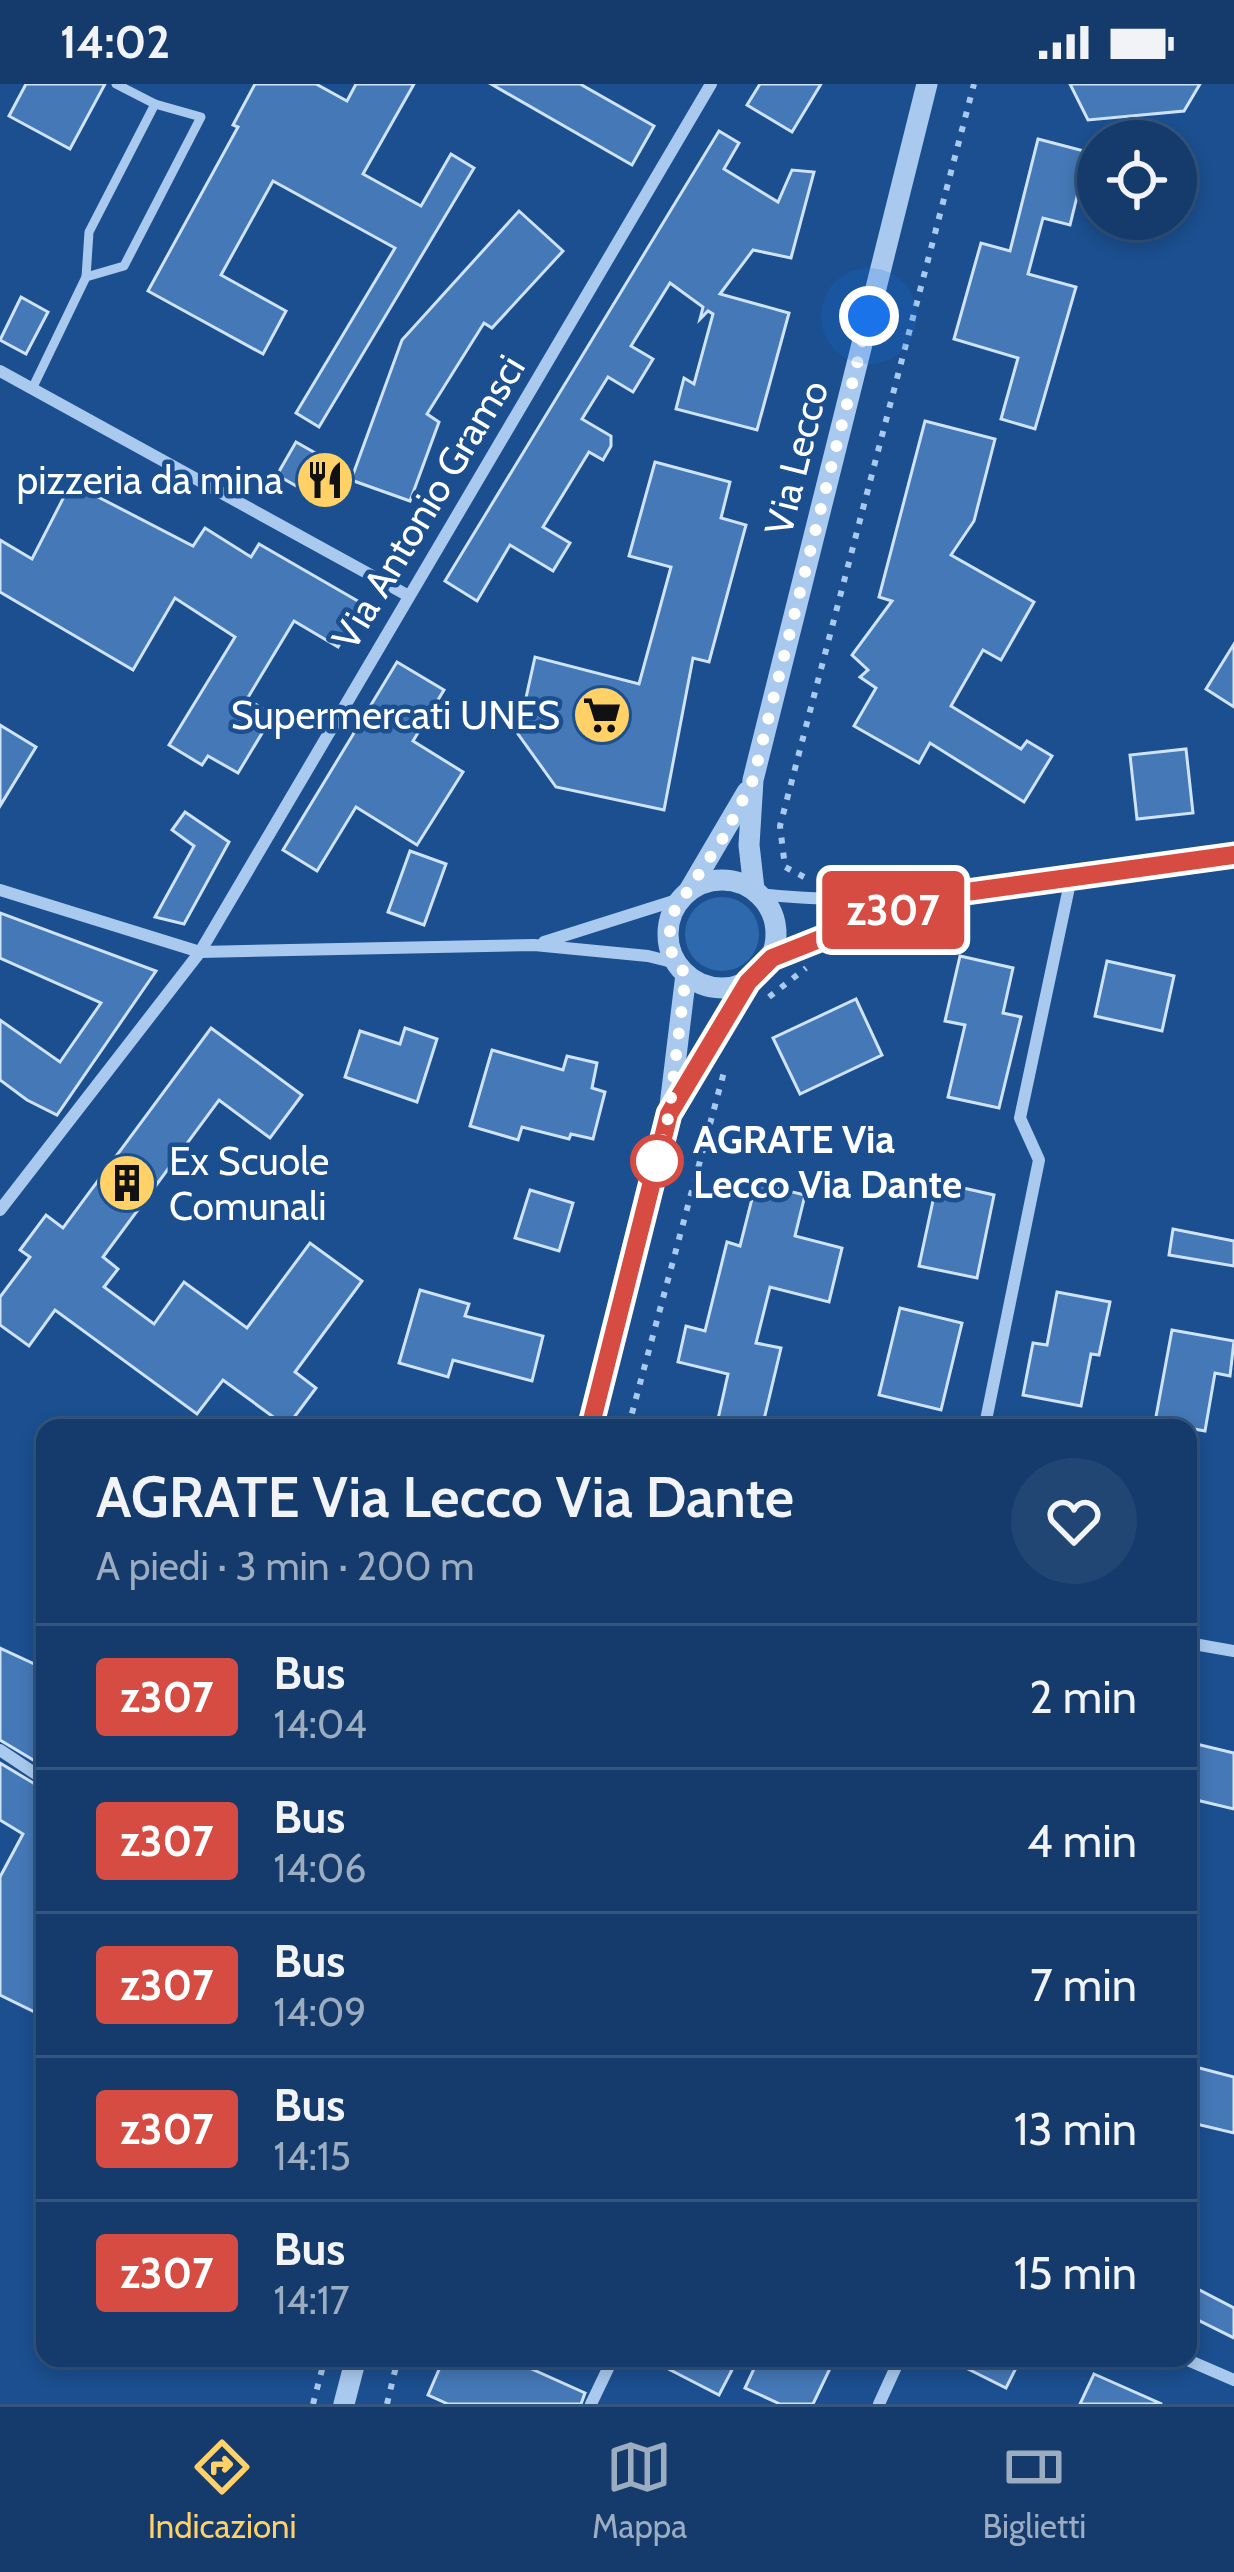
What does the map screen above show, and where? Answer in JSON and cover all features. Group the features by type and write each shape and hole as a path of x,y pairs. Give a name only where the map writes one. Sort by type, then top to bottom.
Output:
{"street":[{"name":"Via Antonio Gramsci","path":"0,1210 200,952 711,84"},
{"name":"Via Lecco","path":"757,891 748,845 753,780 927,84"},
{"path":"0,371 407,596"},
{"name":"Via Lecco","path":"684,895 723,838 753,780"},
{"path":"534,945 684,895 704,882 728,879 757,891 824,899 923,898 1234,855"},
{"path":"986,1419 1039,1160 1020,1118 1071,878"},
{"path":"0,890 200,952 534,945 648,956 711,987 748,982"},
{"path":"757,891 776,921 772,958"},
{"path":"592,1419 669,1114 681,969 668,935 671,916 684,895"},
{"path":"669,1114 748,982 772,958 923,898"},
{"path":"1197,1645 1234,1651"},
{"path":"0,1750 36,1774"},
{"path":"1197,2364 1234,2380"},
{"path":"344,2404 354,2367"},
{"path":"591,2404 609,2367"},
{"path":"879,2404 896,2367"}],"lane":[{"path":"86,277 124,266 201,117 154,104 116,84"},
{"path":"32,389 86,277 89,232 154,104"}],"path":[{"path":"824,886 785,867 780,826 974,84"},
{"path":"761,1005 808,966"},
{"path":"630,1419 729,1053"},
{"path":"313,2404 323,2367"},
{"path":"386,2404 396,2367"}],"shaded area":[{"path":"722,897 748,908 759,934 748,960 722,971 696,960 685,934 696,908"}],"building":[{"path":"26,84 105,84 70,149 9,116"},
{"path":"255,84 316,84 347,101 356,84 414,84 363,174 421,206 451,154 474,168 319,427 296,413 395,248 273,181 221,275 286,311 263,354 148,291 238,127 233,125"},
{"path":"491,84 580,84 654,126 632,165"},
{"path":"760,84 821,84 792,132 747,105"},
{"path":"1070,84 1200,84 1184,111 1088,120"},
{"path":"719,131 739,143 724,169 778,202 792,170 814,172 791,258 753,250 720,294 789,313 757,430 676,409 684,378 694,384 713,314 708,311 700,319 703,307 670,283 631,346 653,359 633,392 608,377 582,419 611,436 611,446 603,460 589,452 543,527 570,543 553,571 510,545 477,601 445,581"},
{"path":"1038,139 1077,149 1077,197 1070,225 1043,218 1028,274 1076,287 1035,429 1001,419 1018,358 954,339 981,243 1010,251"},
{"path":"519,211 563,251 492,328 484,323 427,414 439,422 410,501 351,480 402,340"},
{"path":"21,297 48,312 26,354 0,340"},
{"path":"925,421 995,439 974,521 951,555 1034,602 1001,660 983,650 951,706 1021,749 1027,741 1052,756 1024,802 930,743 919,763 854,726 876,688 860,677 868,670 852,655 892,601 879,597"},
{"path":"296,442 349,472 331,506 277,475"},
{"path":"655,462 730,482 721,518 746,525 709,662 693,658 664,810 556,787 518,734 535,657 639,684 671,567 629,556"},
{"path":"71,483 193,546 205,528 251,557 259,544 363,604 338,647 294,621 247,699 273,715 238,773 208,756 202,765 169,745 235,637 175,598 133,670 0,592 0,540 32,559"},
{"path":"1234,644 1234,707 1206,689"},
{"path":"397,662 444,690 413,741 463,772 417,845 356,807 317,871 283,850"},
{"path":"0,725 36,747 0,806"},
{"path":"1186,749 1193,813 1137,819 1130,755"},
{"path":"185,812 229,842 184,924 155,917 194,846 172,830"},
{"path":"410,851 446,864 424,925 388,912"},
{"path":"0,913 156,971 57,1115 0,1080 0,1020 60,1062 101,1003 0,958"},
{"path":"960,956 1013,968 1003,1013 1021,1017 999,1108 948,1097 965,1025 945,1021"},
{"path":"1107,961 1174,976 1162,1031 1095,1016"},
{"path":"856,999 882,1055 800,1094 773,1038"},
{"path":"211,1028 302,1095 270,1138 219,1100 103,1257 118,1269 104,1287 154,1324 184,1282 247,1328 310,1243 362,1281 295,1372 316,1388 293,1419 276,1419 223,1380 197,1414 55,1310 29,1346 0,1325 0,1297 30,1257 20,1250 46,1215 63,1228"},
{"path":"405,1028 437,1039 417,1102 345,1077 360,1031 400,1044"},
{"path":"492,1050 563,1070 567,1056 597,1063 592,1088 605,1092 593,1139 571,1134 569,1139 522,1127 518,1140 470,1126"},
{"path":"937,1182 994,1195 977,1278 919,1266"},
{"path":"756,1183 805,1195 795,1236 842,1248 829,1302 770,1287 756,1343 781,1348 764,1419 718,1419 728,1374 678,1362 686,1326 705,1331 727,1242 740,1246"},
{"path":"530,1190 573,1203 559,1251 515,1238"},
{"path":"1173,1229 1234,1241 1234,1266 1169,1255"},
{"path":"420,1290 469,1304 465,1316 543,1336 532,1381 453,1360 448,1377 399,1363"},
{"path":"1057,1292 1110,1302 1099,1355 1091,1354 1081,1406 1023,1395 1033,1343 1047,1345"},
{"path":"900,1308 962,1323 941,1410 879,1395"},
{"path":"1172,1330 1234,1341 1230,1376 1215,1373 1205,1431 1197,1430 1197,1419 1156,1419"},
{"path":"0,1648 36,1665 36,1762 0,1740"},
{"path":"1197,1744 1234,1753 1234,1809 1197,1800"},
{"path":"0,1763 36,1785 36,2013 0,1995 0,1877 23,1834 0,1820"},
{"path":"1197,2067 1234,2077 1234,2133 1197,2124"},
{"path":"1197,2289 1234,2308 1234,2338 1197,2320"},
{"path":"440,2367 527,2367 585,2393 581,2404 448,2404 428,2395"},
{"path":"665,2367 726,2367 732,2370 719,2395"},
{"path":"755,2367 831,2367 813,2404 780,2404 745,2388"},
{"path":"964,2367 1016,2367 1006,2388"},
{"path":"1094,2374 1162,2404 1080,2404"}],"bus line":[{"name":"z307","path":"592,1419 669,1114 748,982 772,958 923,898 1234,855"}],"place":[{"name":"pizzeria da mina","path":"325,480"},
{"name":"Supermercati UNES","path":"602,715"},
{"name":"AGRATE Via Lecco Via Dante","path":"657,1161"},
{"name":"Ex Scuole Comunali","path":"127,1183"}],"route":[{"path":"657,1161 669,1114 686,974 672,954 668,926 753,780 869,316"}]}
